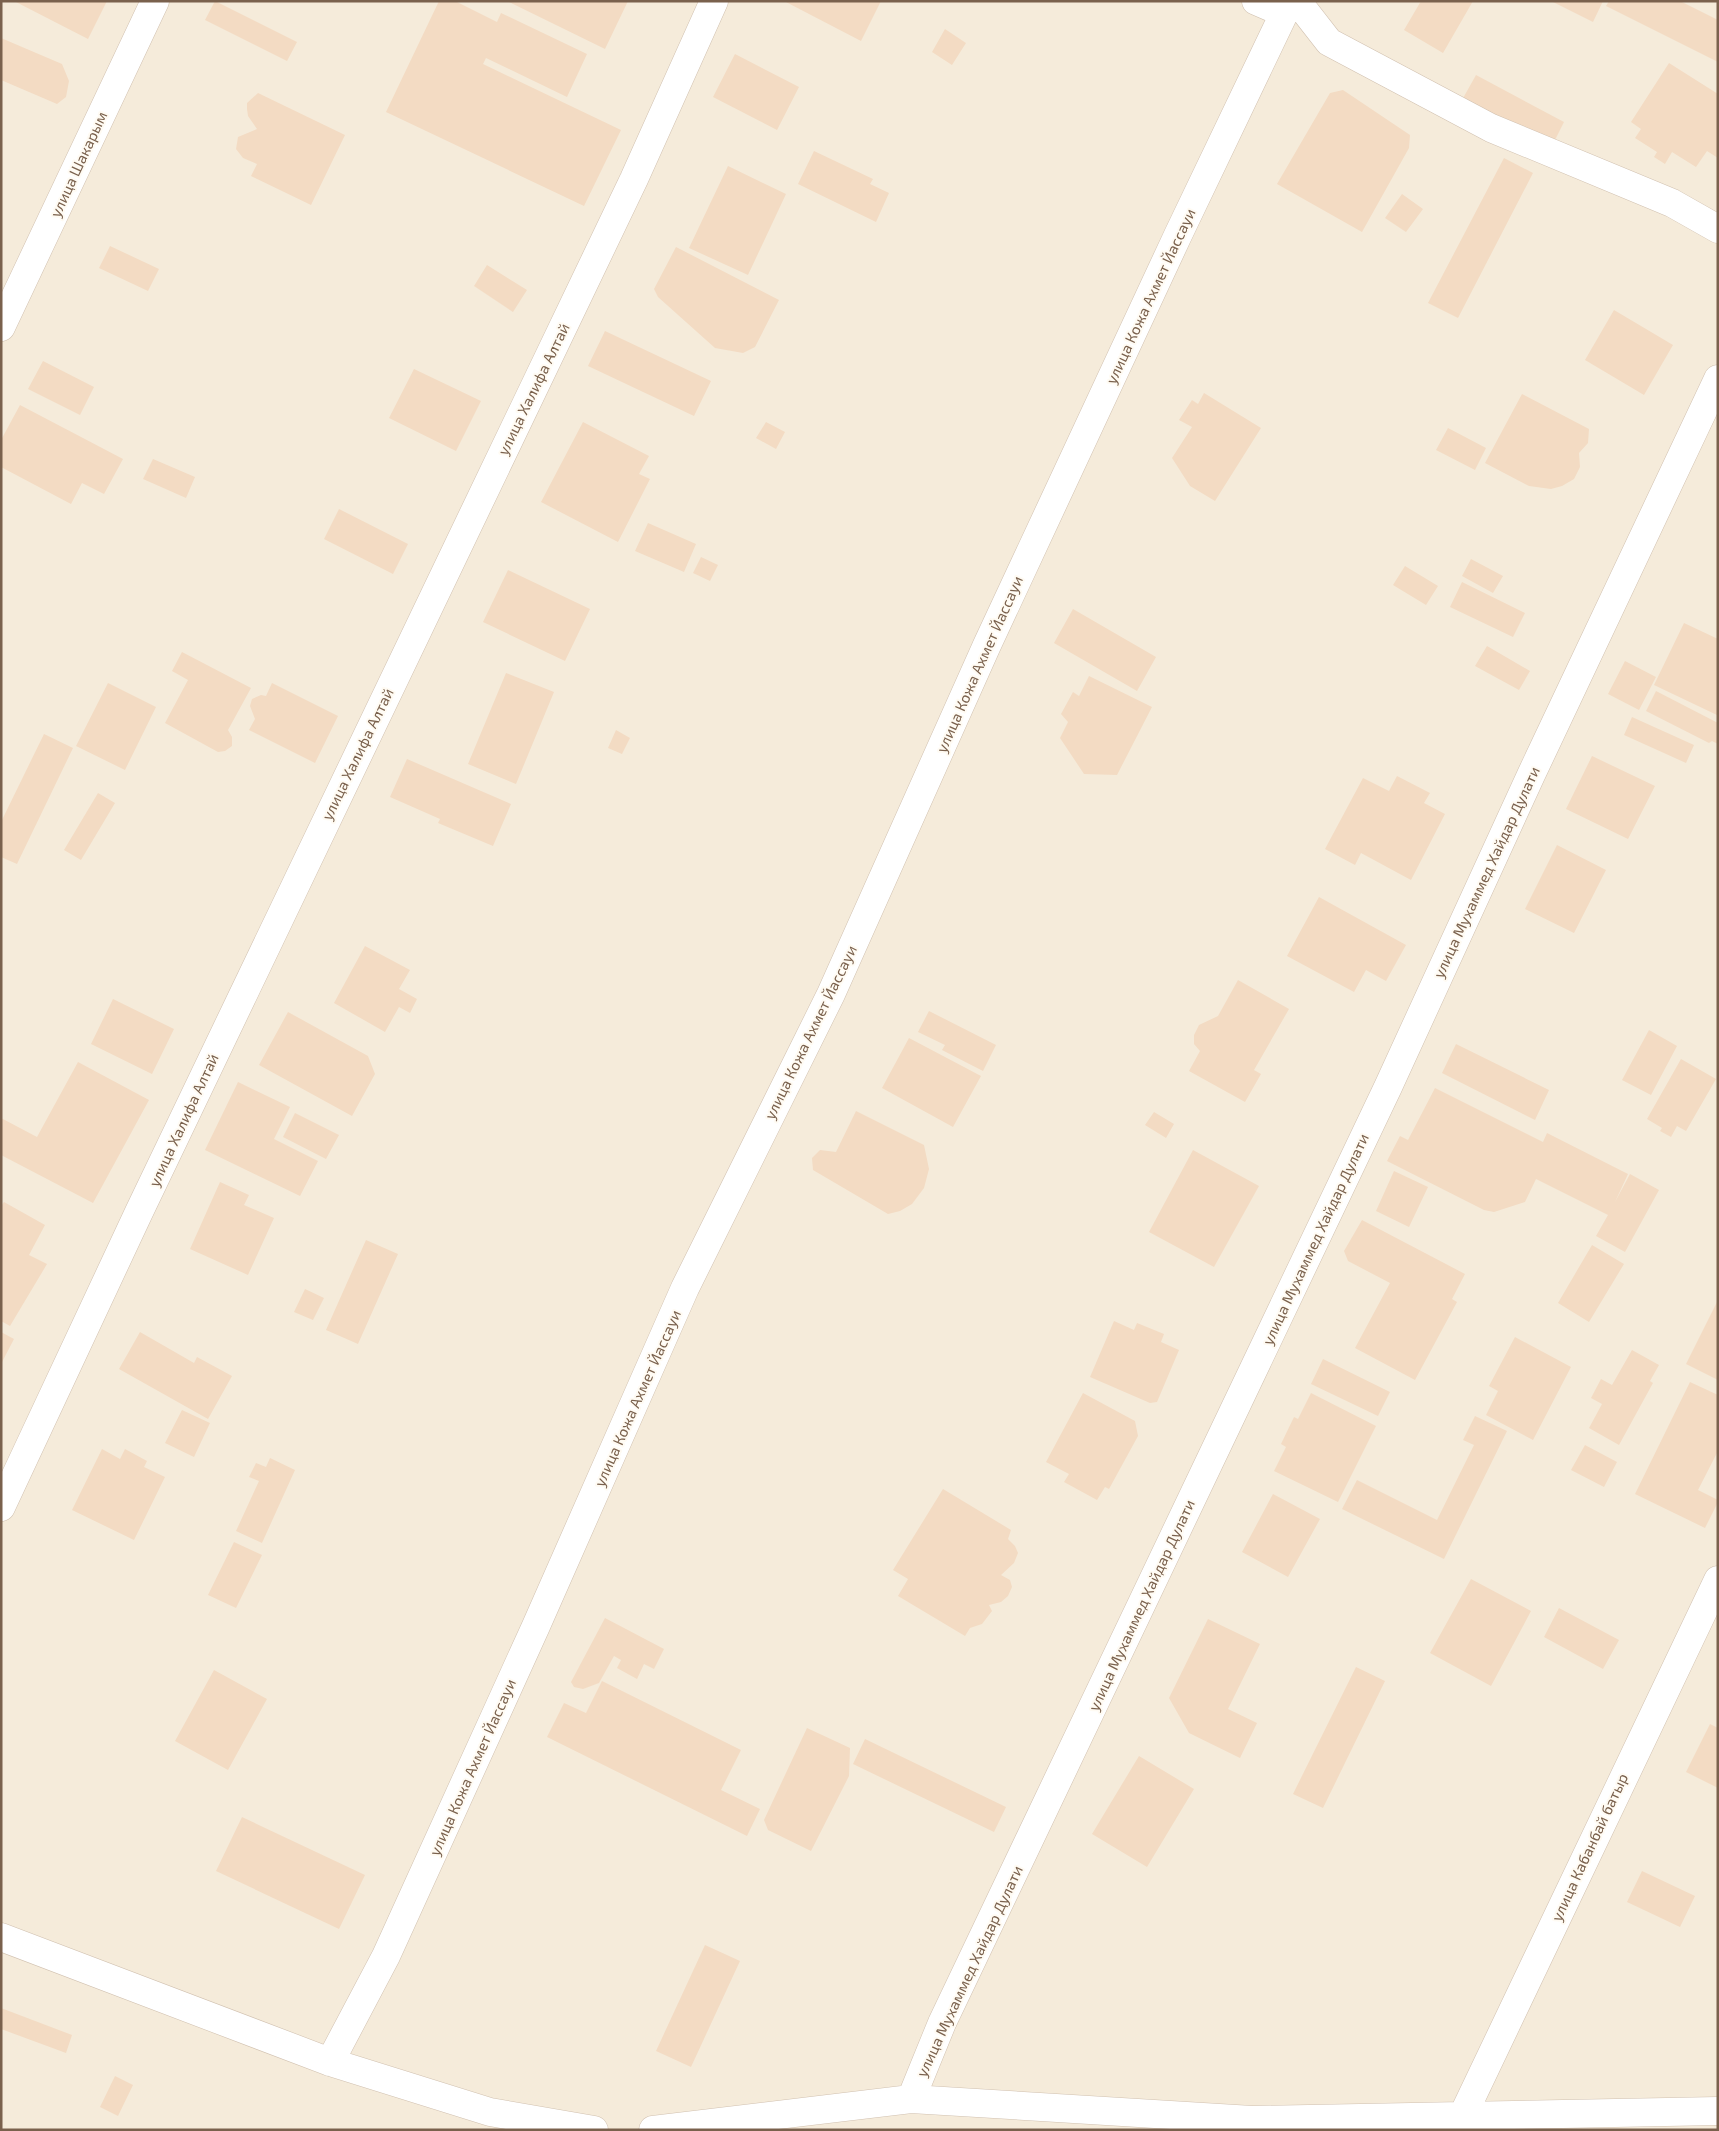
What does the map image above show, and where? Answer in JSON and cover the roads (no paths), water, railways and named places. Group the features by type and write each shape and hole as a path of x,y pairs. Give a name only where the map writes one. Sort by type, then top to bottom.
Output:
{"street":[{"name":"улица Шакарым","path":"1,328 155,1"},
{"name":"улица Халифа Алтай","path":"1,1508 169,1149 634,179 714,1"},
{"path":"1256,1 1290,5 1329,42 1491,128 1672,203 1718,229"},
{"name":"улица Кожа Ахмет Йассауи","path":"330,2062 386,1956 540,1617 685,1288 830,994 987,645 1290,5"},
{"name":"улица Мухаммед Хайдар Дулати","path":"911,2099 942,2023 1388,1087 1535,766 1718,379"},
{"name":"улица Кабанбай батыр","path":"1463,2115 1718,1580"},
{"path":"1,1937 330,2062 490,2112 594,2130"},
{"path":"653,2130 911,2099 1252,2120 1718,2111"}]}
